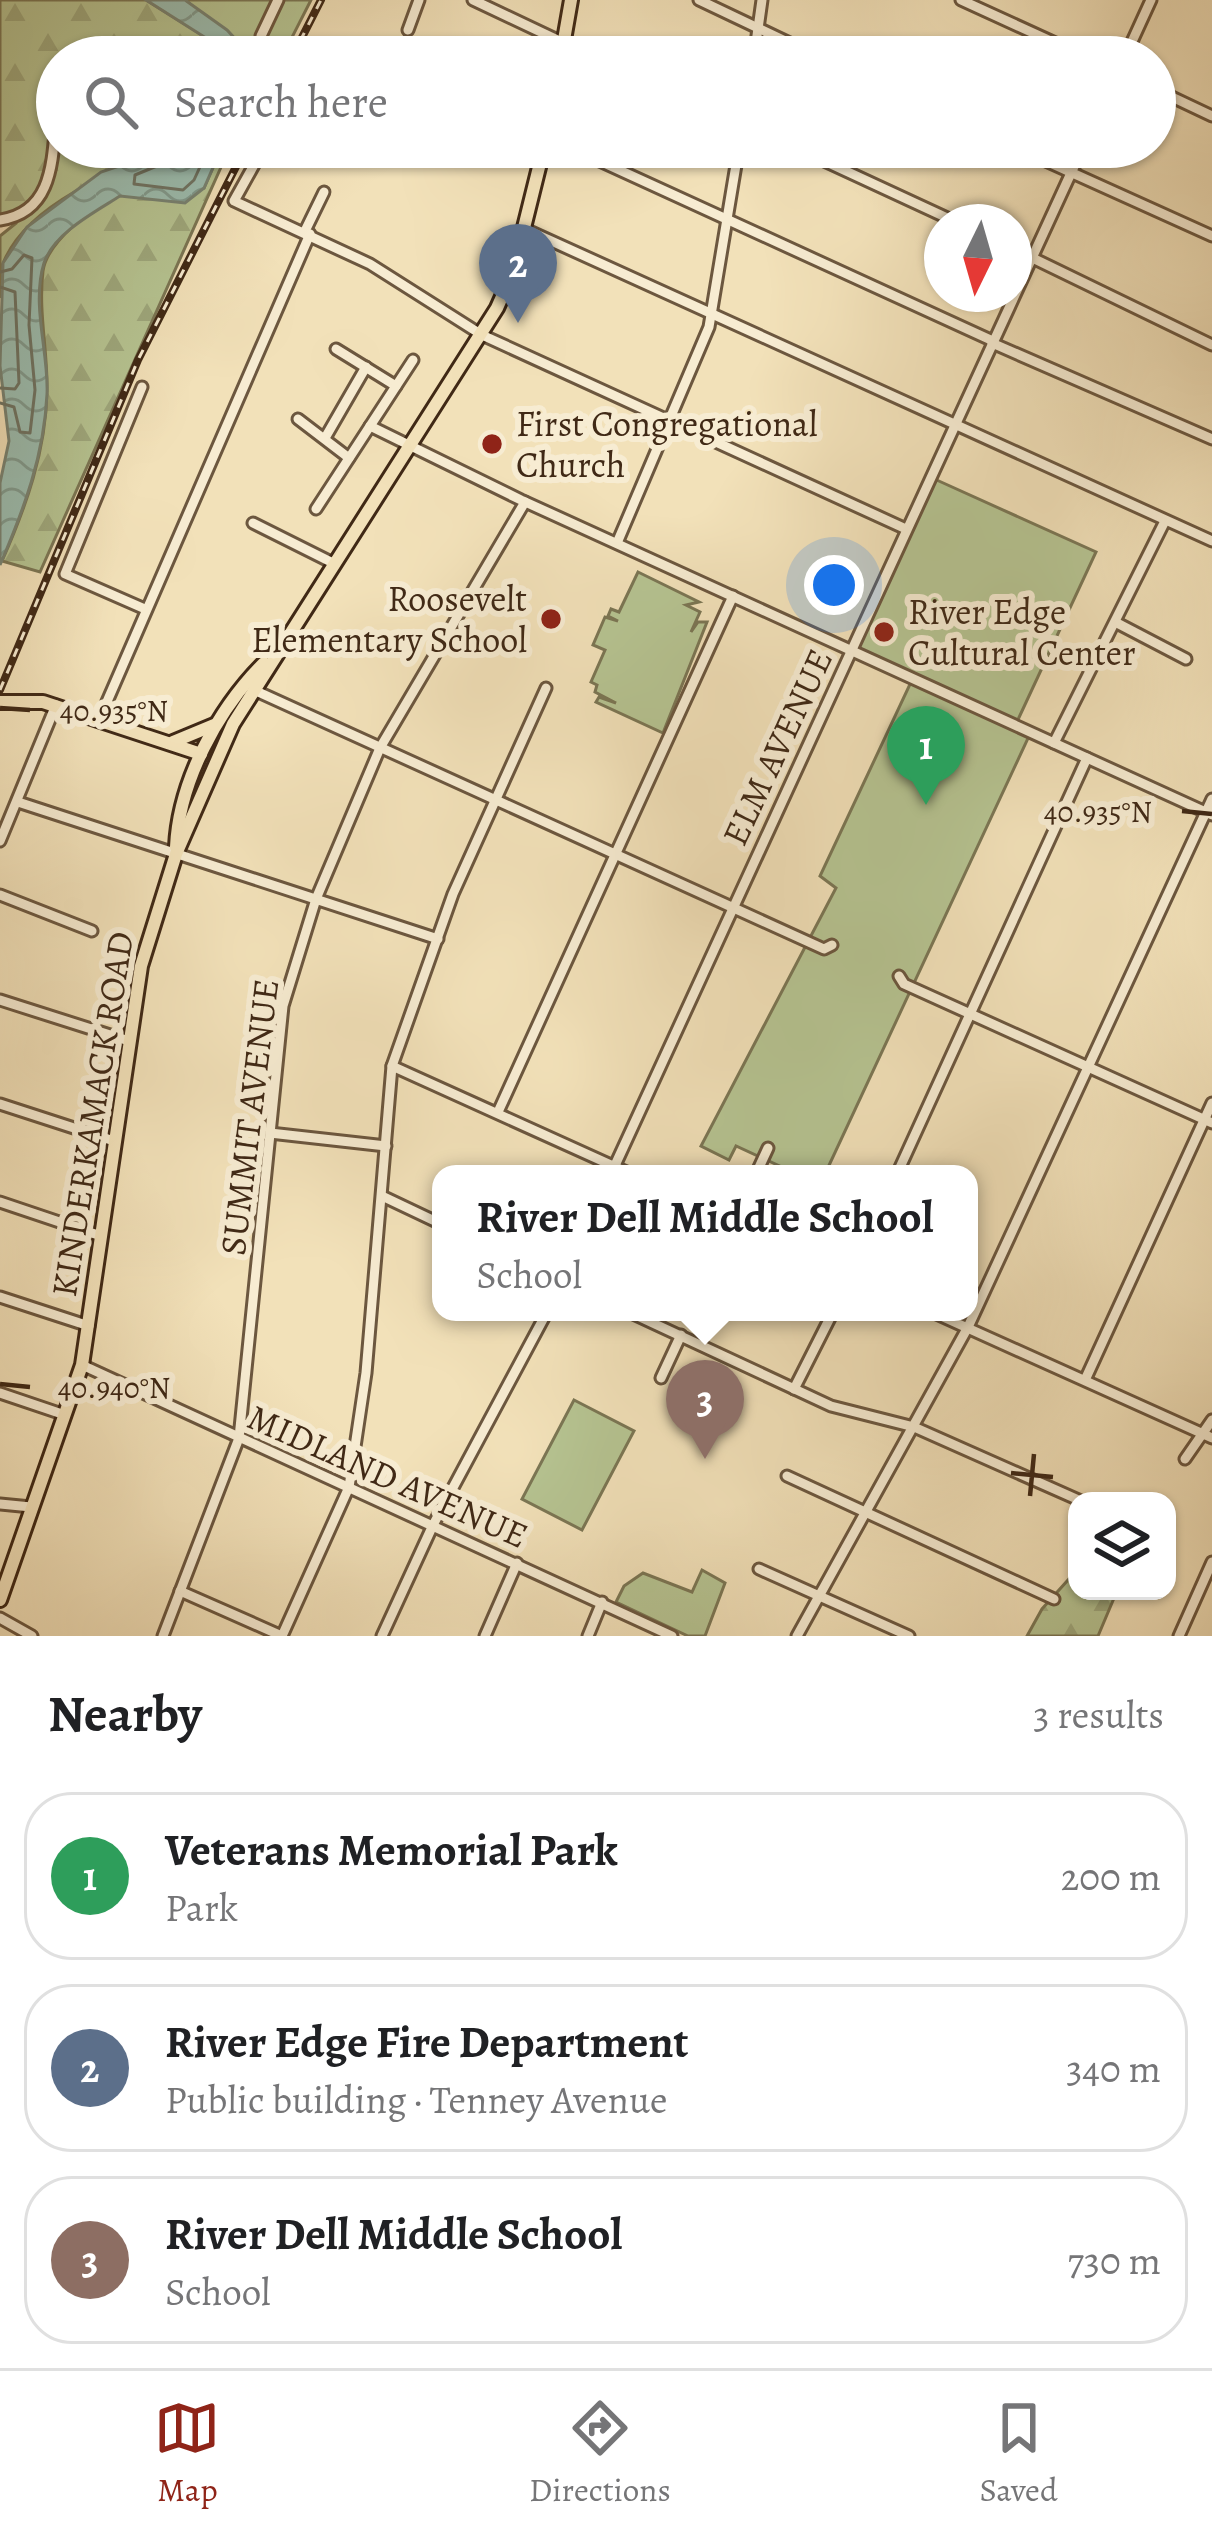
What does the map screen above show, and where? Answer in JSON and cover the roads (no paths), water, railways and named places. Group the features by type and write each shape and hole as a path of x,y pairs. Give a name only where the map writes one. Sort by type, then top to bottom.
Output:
{"main road":[{"path":"565,36 571,0"},
{"name":"KINDERKAMACK ROAD","path":"0,1600 82,1365 149,930 176,854 221,745 254,689 482,335 513,272 539,168"},
{"path":"176,854 201,754 236,698 282,644"},
{"path":"236,698 254,689"},
{"path":"0,703 56,706 201,754"},
{"path":"166,742 193,738 220,720"},
{"path":"166,742 184,760 191,782"}],"street":[{"path":"261,36 278,0"},
{"path":"408,30 419,0"},
{"path":"473,0 538,36"},
{"path":"699,0 772,36"},
{"path":"757,36 762,0"},
{"path":"961,0 1040,36"},
{"path":"1135,36 1151,0"},
{"path":"1176,99 1212,116"},
{"path":"0,220 30,209 47,187 49,168"},
{"path":"252,168 234,201 308,232 482,335 906,529"},
{"path":"615,168 1212,440"},
{"path":"616,543 671,422 712,314 737,168"},
{"path":"839,168 924,207"},
{"path":"1060,168 1212,236"},
{"name":"ELM AVENUE","path":"1032,257 1073,168"},
{"path":"99,720 325,192"},
{"path":"525,229 1212,541"},
{"path":"1032,257 1212,345"},
{"name":"ELM AVENUE","path":"615,1165 1007,312"},
{"path":"336,349 396,386"},
{"path":"316,509 412,360"},
{"path":"325,438 366,367"},
{"path":"142,387 65,574 145,609"},
{"path":"298,419 349,458"},
{"path":"370,426 525,502 1208,814"},
{"name":"SUMMIT AVENUE","path":"163,1636 239,1438 283,1006 316,899 380,748 525,502"},
{"path":"1054,743 1165,520"},
{"path":"253,523 335,564"},
{"path":"498,1112 733,596"},
{"path":"1117,623 1186,659"},
{"path":"180,1591 282,1636 349,1487 392,1066 438,938 546,688"},
{"path":"254,689 824,950 832,945"},
{"path":"0,842 56,706"},
{"path":"901,1165 1088,758"},
{"path":"978,1305 1212,799"},
{"path":"17,802 438,938"},
{"path":"0,896 92,931"},
{"path":"899,976 904,984 1208,1121"},
{"path":"0,1000 129,1041"},
{"path":"392,1066 603,1165"},
{"path":"1085,1380 1208,1121 1212,1103"},
{"path":"0,1104 114,1141"},
{"path":"270,1133 386,1146"},
{"path":"760,1165 768,1148"},
{"path":"382,1196 432,1220"},
{"path":"0,1202 101,1236"},
{"path":"0,1297 89,1326"},
{"path":"382,1636 433,1525 542,1321"},
{"path":"649,1321 794,1389 852,1413 914,1427 1068,1495"},
{"path":"794,1389 828,1321"},
{"path":"954,1321 1209,1436"},
{"path":"796,1636 971,1321"},
{"path":"661,1378 681,1335"},
{"name":"MIDLAND AVENUE","path":"82,1365 672,1636"},
{"path":"0,1394 65,1415"},
{"path":"1185,1459 1209,1436 1212,1420"},
{"path":"787,1476 1054,1599"},
{"path":"0,1504 32,1508"},
{"path":"1179,1636 1212,1562"},
{"path":"485,1636 517,1564"},
{"path":"759,1569 909,1636"},
{"path":"588,1636 602,1603"},
{"path":"0,1618 31,1634"}],"water":[{"path":"146,0 185,0 233,36 203,36"},
{"path":"213,168 204,188 185,203 120,196 66,233 49,252 39,295 47,378 42,439 0,565 0,483 9,441 0,366 3,263 27,227 101,172"}],"railway":[{"path":"303,36 321,0"},
{"path":"0,690 138,360 235,168"}],"place":[{"name":"River Edge Fire Department","path":"518,323"},
{"name":"First Congregational Church","path":"492,444"},
{"name":"Roosevelt Elementary School","path":"551,619"},
{"name":"River Edge Cultural Center","path":"884,632"},
{"name":"Veterans Memorial Park","path":"926,805"},
{"name":"River Dell Middle School","path":"705,1459"}]}
